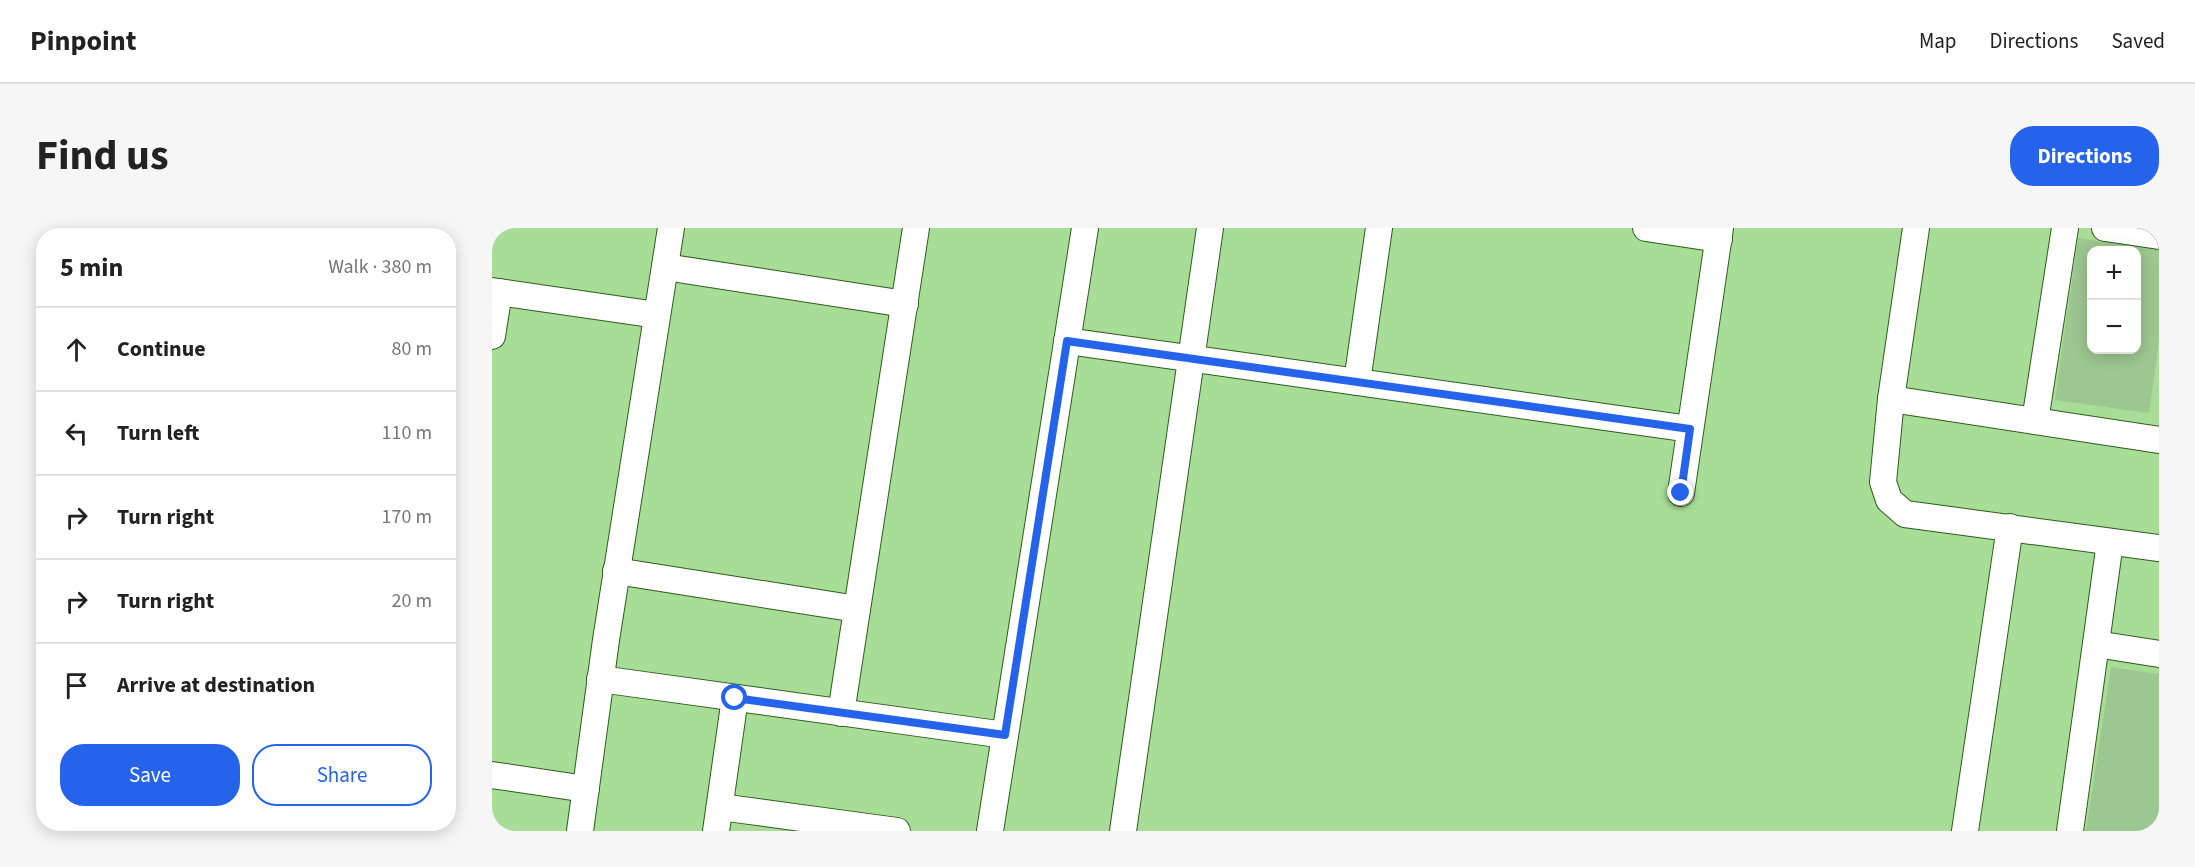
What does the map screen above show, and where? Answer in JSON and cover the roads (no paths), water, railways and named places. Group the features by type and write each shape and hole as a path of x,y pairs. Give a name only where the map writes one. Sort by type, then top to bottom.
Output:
{"street":[{"path":"580,831 616,571 671,228"},
{"path":"841,713 916,228"},
{"path":"990,831 1085,228"},
{"path":"1123,831 1210,228"},
{"path":"1357,382 1378,228"},
{"path":"1646,228 1720,233 1681,493"},
{"path":"1916,228 1891,399 1883,482 1889,500 1905,514 2159,548"},
{"path":"2035,421 2065,228"},
{"path":"2105,228 2159,236"},
{"path":"665,267 904,304"},
{"path":"492,336 495,292 657,315"},
{"path":"1067,341 1690,429"},
{"path":"1891,399 2159,440"},
{"path":"1965,831 2010,527"},
{"path":"2070,831 2110,542"},
{"path":"616,571 857,609"},
{"path":"2096,644 2159,654"},
{"path":"600,679 1005,735"},
{"path":"735,698 718,819 897,831"},
{"path":"492,775 586,789"}]}
